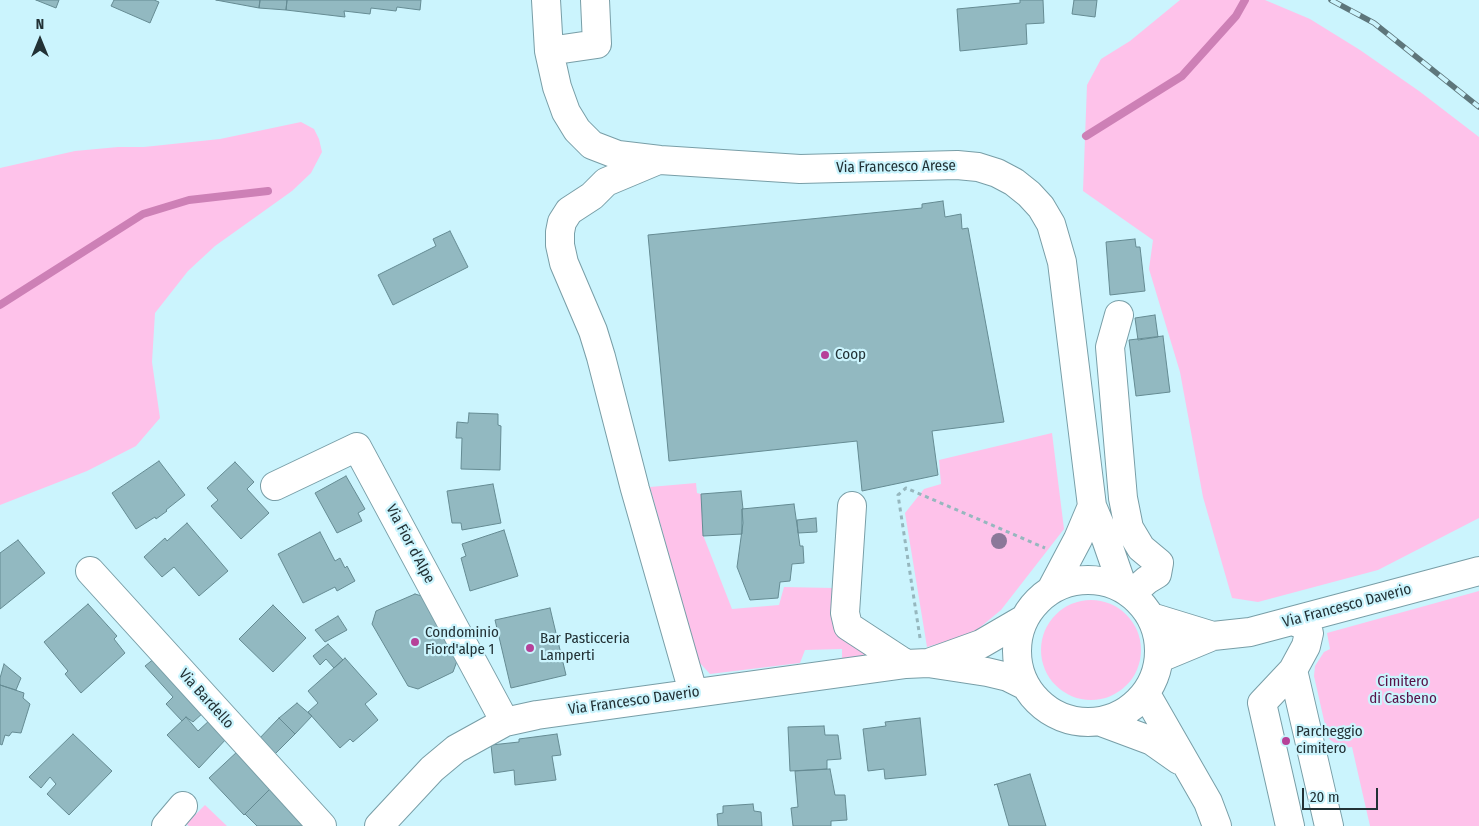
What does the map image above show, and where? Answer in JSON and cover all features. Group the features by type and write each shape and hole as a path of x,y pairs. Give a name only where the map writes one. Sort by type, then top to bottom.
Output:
{"street":[{"name":"Via Francesco Arese","path":"546,0 549,50 557,87 566,112 577,130 592,145 618,154 660,160 800,169 957,165 978,167 997,173 1014,182 1029,194 1051,224 1062,262 1092,506 1127,591"},
{"path":"549,50 597,44 595,0"},
{"path":"660,160 606,182 592,196 569,211 562,222 560,245 564,263 593,331 601,357 635,489 693,692"},
{"path":"1119,315 1110,347 1123,498 1129,528 1141,548 1159,563 1157,574 1127,591"},
{"name":"Via Fior d'Alpe","path":"275,486 357,447 505,722"},
{"path":"852,506 845,614 848,626 918,656"},
{"name":"Via Francesco Arese","path":"1051,590 1078,539 1092,506"},
{"name":"Via Francesco Daverio","path":"1160,658 1213,636 1250,632 1479,571"},
{"name":"Via Bardello","path":"90,572 322,826"},
{"path":"1101,722 1126,712 1146,694 1155,677 1160,658 1159,638 1151,617 1127,591 1099,580 1074,581 1051,590 1035,602 1024,619 1016,651 1024,685 1044,708 1070,721 1101,722 1152,741 1187,766"},
{"name":"Via Francesco Daverio","path":"1151,617 1213,636"},
{"name":"Via Francesco Daverio","path":"379,826 432,769 456,749 505,722 537,714 693,692 982,644 1024,619"},
{"path":"1290,826 1262,703 1293,670 1306,646 1309,633 1303,625 1293,621"},
{"name":"Via Francesco Daverio","path":"918,656 1008,677 1024,685"},
{"path":"1293,670 1329,826"},
{"path":"1146,694 1208,802 1217,826"}],"path":[{"path":"918,656 898,495 906,488 1051,551"}],"green space":[{"path":"1180,0 1265,0 1310,19 1360,50 1419,91 1479,137 1479,518 1378,570 1258,602 1232,598 1203,497 1180,372 1149,269 1153,240 1083,191 1087,85 1101,59 1130,41"},
{"path":"301,122 314,129 322,152 311,173 292,191 215,246 188,271 155,313 152,362 160,418 136,446 87,471 0,505 0,168 75,151 118,147 144,147 220,139"},
{"path":"1052,433 1064,529 1001,610 972,634 927,647 905,513 924,489 941,484 939,460"},
{"path":"696,483 697,493 701,494 703,535 732,609 779,605 784,587 833,588 866,649 867,656 842,660 842,649 805,650 800,663 710,674 699,662 650,487"},
{"name":"Cimitero di Casbeno","path":"1479,591 1479,826 1370,826 1352,747 1341,748 1328,738 1314,676 1315,666 1324,652 1330,649 1327,633"},
{"path":"1091,600 1110,604 1126,615 1137,631 1141,650 1137,669 1126,685 1110,696 1091,700 1072,696 1056,685 1045,669 1041,650 1045,631 1056,615 1072,604"},
{"path":"205,805 227,826 189,826 186,824"}],"building":[{"path":"36,0 59,0 56,8"},
{"path":"114,0 154,0 159,2 150,23 111,6"},
{"path":"216,0 260,0 259,8"},
{"path":"260,0 287,0 286,10 259,8"},
{"path":"287,0 421,0 420,10 397,7 396,11 371,8 370,14 344,11 345,17 286,10"},
{"path":"1020,0 1043,0 1044,23 1026,24 1027,44 960,51 957,9 1020,3"},
{"path":"1074,0 1097,0 1095,17 1072,14"},
{"name":"Coop","path":"943,201 945,217 961,214 962,229 968,228 1004,422 932,431 938,475 862,491 857,441 669,461 648,235 922,208 922,204"},
{"path":"450,231 468,267 393,305 378,275 436,246 433,239"},
{"path":"1135,239 1136,247 1140,247 1145,291 1110,295 1106,242"},
{"path":"1155,315 1158,337 1138,340 1135,318"},
{"path":"1163,336 1170,392 1136,396 1129,340"},
{"path":"469,413 498,414 498,425 501,426 500,470 461,469 462,438 456,438 457,422 468,423"},
{"path":"159,461 185,495 156,519 155,517 136,529 112,493"},
{"path":"235,462 254,482 247,489 269,513 241,539 211,506 218,500 207,488"},
{"path":"346,476 365,509 358,513 362,521 337,533 315,493"},
{"path":"493,484 501,523 462,530 461,523 452,523 447,491"},
{"path":"741,491 743,509 742,534 703,536 701,494"},
{"path":"794,504 800,546 803,546 804,563 792,564 790,581 780,582 778,598 750,600 737,567 743,523 742,509"},
{"path":"816,518 817,532 798,533 797,520"},
{"path":"187,523 228,571 199,596 174,567 162,577 144,557 165,538 167,541"},
{"path":"504,530 518,576 470,591 461,558 466,556 462,544"},
{"path":"320,532 335,561 340,558 355,581 337,591 335,587 303,603 278,554"},
{"path":"18,540 45,573 0,609 0,553"},
{"name":"Condominio Fiord'alpe 1","path":"415,594 425,597 457,661 453,672 418,689 408,686 372,624 376,611"},
{"path":"88,604 117,636 114,639 125,653 81,693 65,674 68,671 44,642"},
{"path":"273,605 306,638 273,672 239,639"},
{"name":"Bar Pasticceria Lamperti","path":"550,608 566,675 511,688 495,620"},
{"path":"338,616 347,630 325,642 315,630"},
{"path":"328,644 343,660 334,668 326,659 320,665 313,656"},
{"path":"155,658 204,712 193,722 186,717 182,721 166,704 173,697 145,666"},
{"path":"345,658 377,694 365,704 378,720 353,742 350,739 340,748 308,712 318,703 308,691"},
{"path":"4,664 21,678 16,690 0,685"},
{"path":"0,685 24,693 23,698 30,704 21,733 12,732 9,736 5,735 2,745 0,744"},
{"path":"297,703 312,716 295,734 279,718"},
{"path":"186,717 198,731 211,719 228,737 199,768 167,735"},
{"path":"279,718 295,734 273,756 257,741"},
{"path":"920,718 926,775 885,779 884,769 868,771 863,729 886,726 885,722"},
{"path":"824,726 825,735 838,735 841,759 827,760 827,769 790,771 788,727"},
{"path":"73,734 112,771 69,815 47,794 56,784 50,777 41,788 29,777"},
{"path":"557,734 561,755 552,756 556,780 515,785 514,770 494,773 491,745 519,742 519,739"},
{"path":"239,750 274,785 244,815 209,778"},
{"path":"830,769 835,795 845,795 847,820 831,821 831,826 793,826 791,808 798,807 795,771"},
{"path":"1030,774 1046,826 1009,826 997,784"},
{"path":"274,785 313,826 257,826 245,814"},
{"path":"753,804 754,811 761,812 762,826 718,826 717,814 723,813 723,806"}],"waterway":[{"path":"1086,136 1182,76 1236,16 1245,0"},
{"path":"0,305 143,214 189,200 268,191"}],"railway":[{"path":"1331,0 1374,23 1479,107"}],"place":[{"name":"Coop","path":"825,355"},
{"name":"Condominio Fiord'alpe 1","path":"415,642"},
{"name":"Bar Pasticceria Lamperti","path":"530,648"},
{"name":"Parcheggio cimitero","path":"1286,741"}]}
